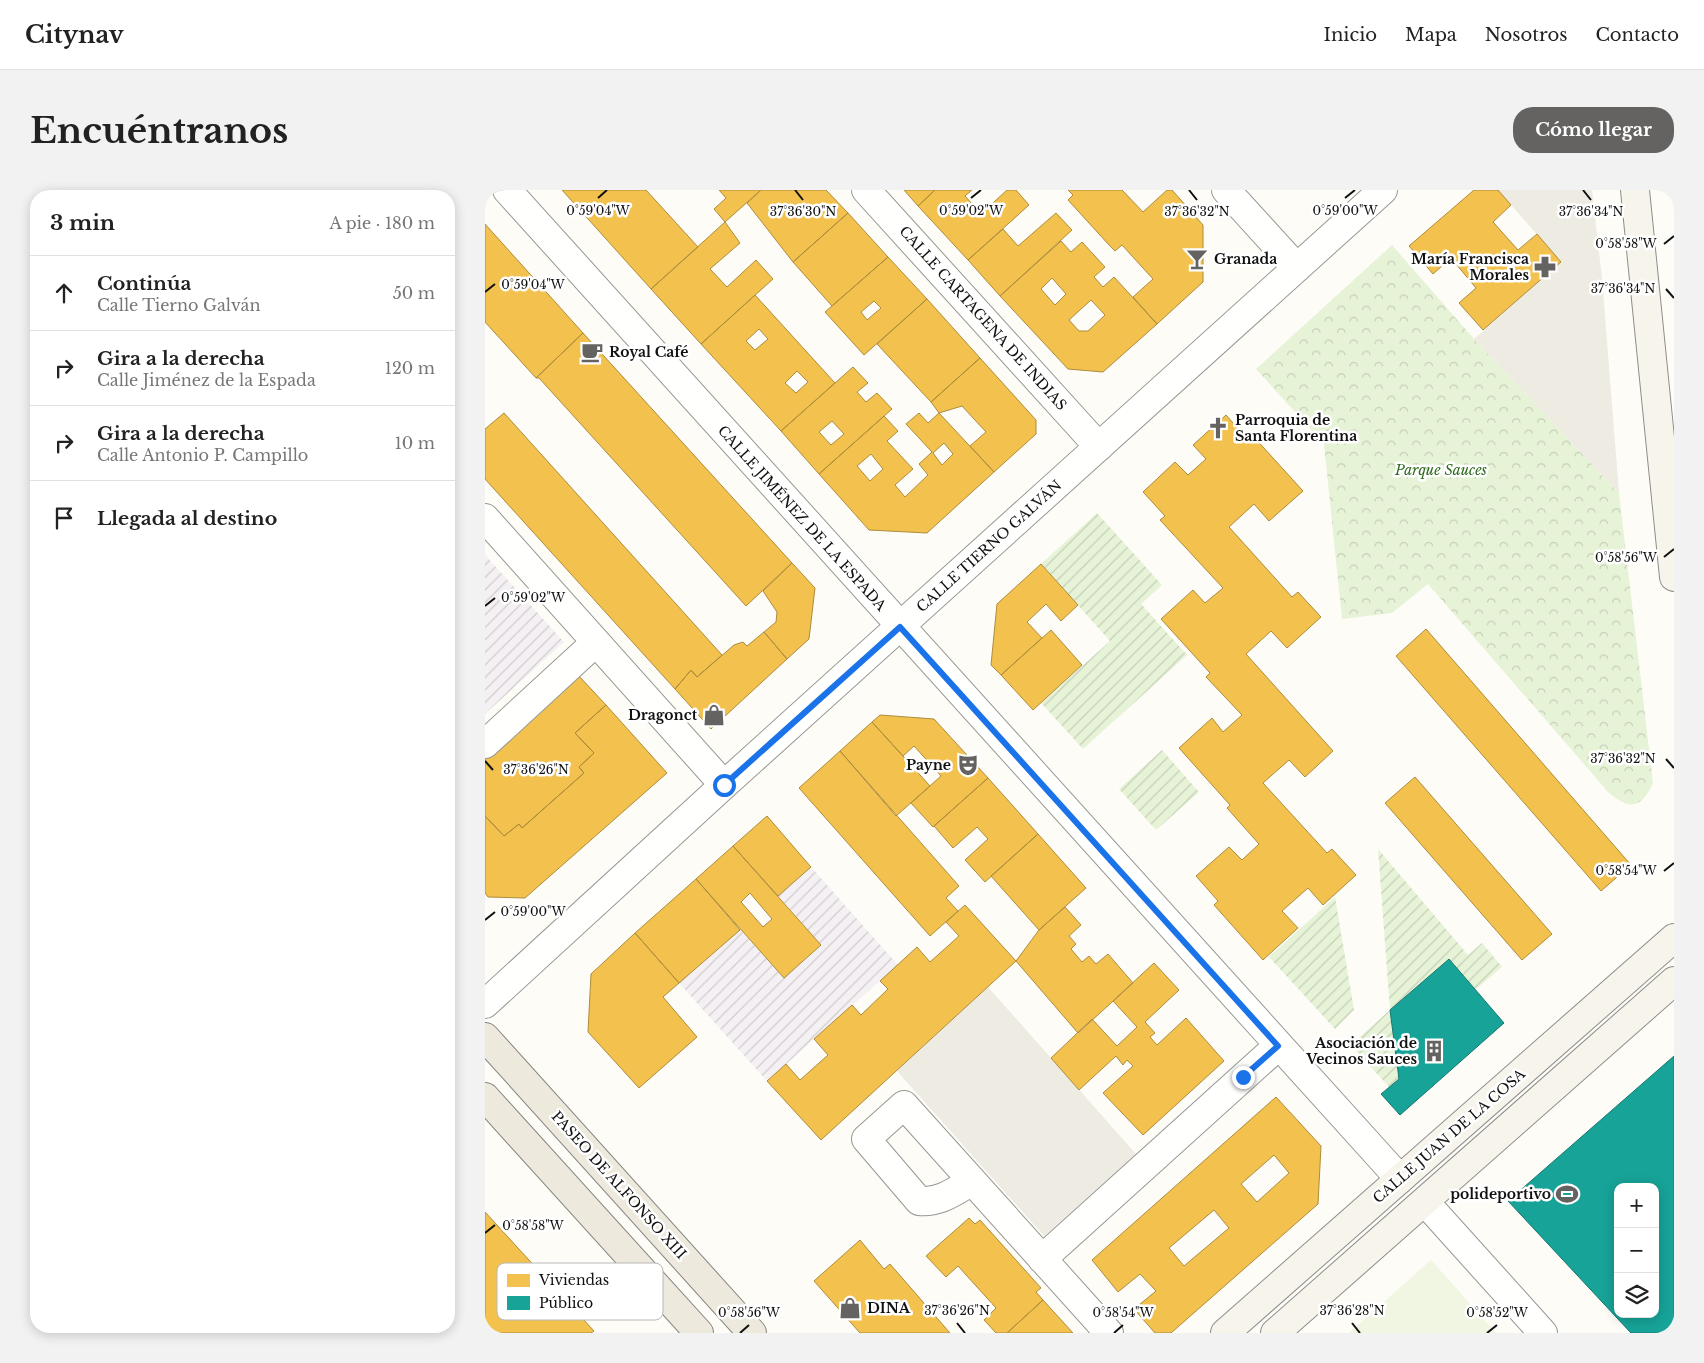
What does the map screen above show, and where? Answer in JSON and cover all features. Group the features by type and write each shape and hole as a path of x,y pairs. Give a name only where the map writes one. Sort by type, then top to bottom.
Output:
{"main road":[{"path":"1635,190 1674,577"},
{"name":"CALLE JUAN DE LA COSA","path":"1225,1333 1666,946 1674,924"},
{"path":"1275,1333 1674,981"},
{"name":"PASEO DE ALFONSO XIII","path":"485,1037 752,1333"},
{"path":"485,1097 636,1263"},
{"path":"663,1293 699,1333"}],"street":[{"name":"CALLE JIMÉNEZ DE LA ESPADA","path":"507,190 1400,1179"},
{"name":"CALLE CARTAGENA DE INDIAS","path":"866,190 1099,447"},
{"path":"1226,190 1297,268"},
{"name":"CALLE TIERNO GALVÁN","path":"485,1004 724,785 1383,190"},
{"path":"485,518 724,785"},
{"path":"485,744 596,642"},
{"path":"1042,1259 1278,1046"},
{"path":"972,1181 1109,1333"},
{"path":"1425,1202 1543,1333"}],"shaded area":[{"path":"1498,190 1592,190 1602,278 1619,493 1474,339 1561,262"},
{"path":"485,555 564,642 485,714"},
{"path":"811,867 898,965 767,1081 679,983 740,930 784,978 821,945 778,896"},
{"path":"988,987 1136,1154 1044,1236 897,1071"}],"green space":[{"name":"Parque Sauces","path":"1392,245 1474,339 1619,493 1653,783 1649,792 1639,802 1629,804 1616,799 1609,793 1428,584 1392,613 1342,619 1324,444 1256,369"},
{"path":"1097,513 1162,585 1141,604 1187,655 1083,749 1041,703 1110,641 1041,564"},
{"path":"1162,750 1199,792 1156,830 1119,789"},
{"path":"1378,849 1468,955 1482,943 1502,967 1475,990 1449,959 1390,1010"},
{"path":"1335,897 1354,1010 1335,1029 1269,957"},
{"path":"1390,1010 1399,1079 1389,1087 1351,1045"},
{"path":"1431,1260 1496,1333 1349,1333"}],"building: Viviendas":[{"path":"562,190 646,190 698,247 651,289"},
{"path":"719,190 761,190 725,222 714,209 726,198"},
{"path":"761,190 826,190 848,213 793,262 747,203"},
{"path":"904,190 935,190 918,206"},
{"path":"935,190 972,190 965,196 981,214 1007,190 1016,190 1029,205 968,260 918,206"},
{"path":"1068,190 1122,190 1143,212 1167,190 1172,190 1203,225 1203,282 1157,324 1133,297 1153,279 1122,245 1115,251 1109,245 1068,200 1073,195"},
{"path":"1474,190 1498,190 1511,205 1493,222 1518,250 1537,234 1561,262 1483,330 1459,303 1476,288 1451,258 1433,274 1409,246"},
{"path":"848,213 888,257 832,306 793,262"},
{"path":"1056,213 1072,230 1000,296 968,260 1003,229 1018,246"},
{"path":"725,222 740,243 710,269 727,287 756,260 773,279 701,344 651,289"},
{"path":"485,224 583,333 536,378 485,322"},
{"path":"1061,241 1071,252 1082,242 1105,267 1094,277 1103,287 1114,277 1157,324 1103,372 1068,369 1000,296","holes":["1052,278 1066,294 1055,305 1041,289","1091,300 1105,315 1088,331 1079,331 1069,320"]},
{"path":"888,257 927,299 864,355 825,312","holes":["874,301 881,308 867,320 861,312"]},
{"path":"755,295 835,383 781,431 701,344","holes":["759,329 768,339 755,350 746,341","797,371 808,382 796,393 785,383"]},
{"path":"927,299 980,358 931,402 877,344"},
{"path":"583,333 792,563 746,606 539,378 536,378"},
{"path":"980,358 1036,420 1036,434 994,472 970,446 986,432 962,406 939,413 931,402"},
{"path":"853,367 868,383 857,392 866,402 877,393 892,409 819,474 781,431","holes":["832,421 844,434 831,445 819,432"]},
{"path":"504,413 722,655 697,677 691,670 675,689 485,479 485,429"},
{"path":"919,413 928,423 939,413 994,472 927,533 869,530 819,474 884,416 898,431 887,441 913,469 895,485 905,497 928,475 919,464 932,452 906,424","holes":["944,443 953,454 942,465 933,453","871,454 883,469 870,481 857,466"]},
{"path":"1226,415 1248,440 1253,436 1303,491 1269,521 1254,504 1229,527 1292,597 1298,592 1321,617 1287,648 1271,631 1246,654 1333,751 1305,777 1289,760 1263,783 1327,853 1332,849 1356,875 1323,905 1308,888 1282,911 1298,928 1263,960 1214,905 1218,901 1196,876 1229,847 1242,860 1259,844 1227,808 1230,805 1179,748 1212,718 1223,732 1242,715 1206,677 1210,673 1161,619 1193,590 1205,603 1223,588 1160,520 1165,516 1143,492 1175,462 1188,475 1206,459 1193,445"},
{"path":"792,563 815,588 809,639 787,659 764,632 776,622 777,612 763,591"},
{"path":"1041,564 1078,605 1061,621 1046,604 1027,622 1042,638 1001,675 991,665 997,604"},
{"path":"1426,629 1631,865 1601,891 1396,656"},
{"path":"1051,630 1082,665 1033,710 1001,675"},
{"path":"764,632 787,659 711,729 675,689 691,670 697,677 734,645 743,642 747,646"},
{"path":"578,675 606,705 575,733 594,753 579,767 584,773 522,828 519,824 504,836 485,816 485,759"},
{"path":"606,705 667,773 525,898 488,897 485,893 485,816 504,836 519,824 522,828 584,773 579,767 594,753 575,733"},
{"path":"880,715 934,719 988,778 933,827 911,803 941,776 914,746 903,756 872,722"},
{"path":"872,722 930,786 896,816 840,751"},
{"path":"840,751 959,886 946,898 958,911 930,936 799,788"},
{"path":"1415,777 1552,934 1522,960 1385,803"},
{"path":"988,778 1038,834 985,882 965,860 988,839 977,827 953,848 934,826"},
{"path":"767,816 811,867 778,896 733,846"},
{"path":"1038,834 1086,888 1039,930 991,876"},
{"path":"733,846 821,945 784,978 696,879","holes":["750,893 772,919 763,927 741,902"]},
{"path":"696,879 740,930 679,983 635,933"},
{"path":"965,905 1016,961 821,1140 767,1081 786,1064 800,1080 828,1055 814,1039 852,1005 861,1015 888,989 880,981 917,947 930,962 959,936 946,922"},
{"path":"1065,907 1081,925 1069,936 1076,944 1071,949 1082,962 1089,956 1096,964 1108,954 1133,983 1078,1033 1016,961 1039,930"},
{"path":"635,933 679,983 663,997 697,1037 639,1088 588,1032 591,974"},
{"path":"1154,963 1179,990 1145,1022 1155,1033 1150,1037 1157,1045 1186,1018 1224,1061 1143,1135 1103,1093 1133,1066 1127,1060 1123,1065 1116,1056 1079,1090 1051,1058 1092,1019 1117,1046 1137,1027 1113,1001"},
{"path":"1276,1097 1321,1146 1318,1204 1171,1333 1155,1333 1134,1309 1156,1291 1140,1274 1118,1292 1092,1260","holes":["1274,1155 1289,1173 1257,1202 1241,1184","1214,1210 1229,1228 1184,1266 1169,1248"]},
{"path":"485,1212 532,1263 497,1263 497,1320 584,1320 594,1331 591,1333 485,1333"},
{"path":"969,1218 975,1224 980,1220 1041,1288 1036,1292 1043,1300 1007,1333 996,1333 984,1320 996,1308 958,1266 946,1277 926,1256"},
{"path":"860,1240 884,1269 890,1264 950,1333 860,1333 814,1281"},
{"path":"1043,1300 1073,1333 1007,1333"}],"building: Público":[{"name":"Asociación de Vecinos Sauces","path":"1449,959 1504,1023 1400,1115 1381,1094 1399,1079 1390,1010"},
{"name":"polideportivo","path":"1674,1056 1674,1333 1631,1333 1617,1318 1659,1318 1659,1183 1614,1183 1614,1315 1508,1201"}],"place":[{"name":"Granada","path":"1197,259"},
{"name":"María Francisca Morales","path":"1545,267"},
{"name":"Royal Café","path":"592,352"},
{"name":"Parroquia de Santa Florentina","path":"1218,428"},
{"name":"Dragonct","path":"714,715"},
{"name":"Payne","path":"968,765"},
{"name":"Asociación de Vecinos Sauces","path":"1434,1051"},
{"name":"polideportivo","path":"1567,1194"},
{"name":"DINA","path":"850,1308"}],"route":[{"path":"724,785 900,627 1278,1046 1243,1077"}]}
